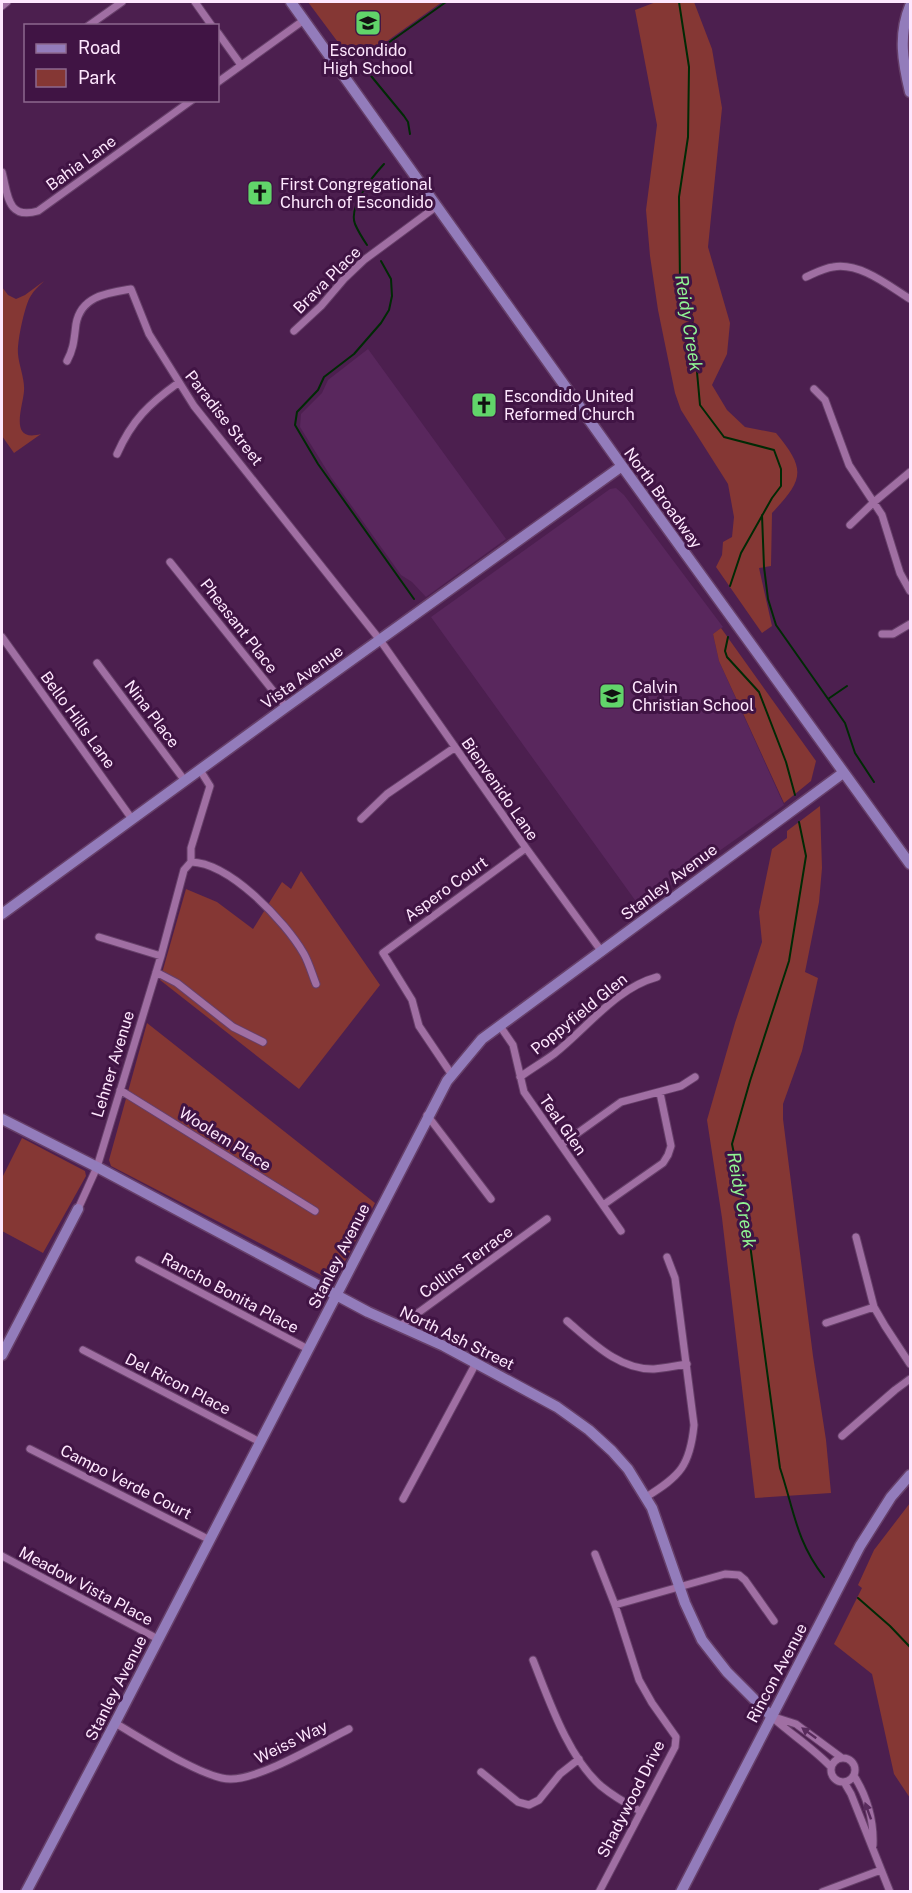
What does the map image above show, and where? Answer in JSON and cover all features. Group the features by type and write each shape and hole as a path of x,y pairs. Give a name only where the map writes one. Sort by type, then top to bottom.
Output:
{"street":[{"path":"2,6 7,2"},
{"path":"91,24 122,2"},
{"path":"195,2 211,24"},
{"name":"North Broadway","path":"291,2 910,864"},
{"path":"910,6 902,38 904,67 910,92"},
{"path":"219,81 304,20"},
{"path":"219,34 241,65"},
{"name":"Bahia Lane","path":"2,172 9,201 18,213 38,211 189,102"},
{"name":"Brava Place","path":"294,331 364,260 437,206"},
{"path":"806,277 832,267 848,267 870,275 910,299"},
{"name":"Paradise Street","path":"67,361 75,346 79,313 86,303 96,296 131,289 148,334 178,383 380,640"},
{"path":"117,454 126,433 141,413 178,383"},
{"path":"814,389 825,400 849,465 874,502 887,527 900,573 910,591"},
{"name":"Vista Avenue","path":"2,914 622,466"},
{"path":"850,525 910,472"},
{"name":"Pheasant Place","path":"170,562 286,707"},
{"path":"882,634 893,634 910,624"},
{"name":"Bello Hills Lane","path":"2,637 5,648 132,819"},
{"name":"Bienvenido Lane","path":"380,640 454,748 602,952"},
{"name":"Nina Place","path":"97,663 185,781"},
{"path":"361,819 387,794 454,748"},
{"name":"Lehner Avenue","path":"2,1355 78,1209 97,1167 161,956 184,870 190,862 191,848 210,786 200,770"},
{"name":"Stanley Avenue","path":"26,1892 210,1540 427,1115 447,1081 482,1039 602,952 692,882 843,773"},
{"name":"Aspero Court","path":"452,1075 419,1026 412,1000 383,953 526,848"},
{"path":"190,862 204,864 231,878 266,903 304,953 316,984"},
{"path":"99,937 161,956"},
{"path":"156,972 177,982 233,1026 263,1042"},
{"name":"Poppyfield Glen","path":"520,1077 554,1054 627,990 642,981 657,977"},
{"name":"Teal Glen","path":"500,1026 513,1045 524,1092 621,1231"},
{"path":"561,1145 621,1102 681,1086 695,1077"},
{"name":"Woolem Place","path":"120,1090 315,1211"},
{"path":"603,1205 663,1163 668,1155 670,1146 660,1093"},
{"path":"427,1115 491,1199"},
{"name":"North Ash Street","path":"2,1119 336,1294 476,1363 557,1407 589,1430 628,1469 652,1508 685,1603 702,1640 727,1672 771,1716"},
{"name":"Collins Terrace","path":"400,1326 548,1219"},
{"path":"856,1237 874,1307 910,1364"},
{"path":"646,1497 665,1485 681,1470 692,1449 694,1425 682,1319 675,1278 667,1257"},
{"name":"Rancho Bonita Place","path":"139,1260 308,1349"},
{"path":"826,1323 874,1307"},
{"path":"567,1322 620,1362 652,1369 687,1364"},
{"name":"Del Ricon Place","path":"83,1350 260,1442"},
{"path":"403,1499 476,1363"},
{"path":"842,1436 910,1379"},
{"name":"Campo Verde Court","path":"30,1449 210,1540"},
{"name":"Rincon Avenue","path":"681,1892 860,1546 891,1497 910,1476"},
{"name":"Shadywood Drive","path":"595,1554 615,1605 639,1680 676,1737 675,1747 599,1892"},
{"name":"Meadow Vista Place","path":"2,1556 158,1639"},
{"path":"615,1605 725,1574 740,1575 774,1621"},
{"path":"532,1660 557,1721 579,1759 600,1785 621,1801 640,1811"},
{"path":"771,1716 796,1724 842,1758 852,1762 855,1769 854,1776 872,1820 873,1847"},
{"path":"771,1716 789,1733 819,1754 831,1767 833,1778 844,1782 854,1776"},
{"name":"Weiss Way","path":"115,1723 207,1774 230,1779 254,1775 349,1729"},
{"path":"831,1767 835,1761 842,1758"},
{"path":"481,1772 518,1802 529,1805 539,1800 560,1774 579,1759"},
{"path":"844,1782 851,1794 890,1892"},
{"path":"822,1892 881,1870"}],"shaded area":[{"path":"368,349 506,539 426,597 412,582 401,575 331,477 300,427 301,414 322,393 328,380"},
{"name":"Calvin Christian School","path":"616,488 624,495 723,627 713,634 719,661 784,805 640,907 431,617 610,489"}],"green space":[{"name":"Escondido High School","path":"308,2 442,2 376,49 373,45 346,53"},
{"path":"656,2 694,2 712,49 722,108 708,247 730,323 727,354 712,385 727,410 745,427 776,433 793,456 797,466 795,483 772,513 771,566 759,568 772,626 762,633 716,567 722,555 723,542 732,537 734,517 728,484 681,410 675,393 658,310 646,210 657,125 635,10"},
{"path":"44,281 32,294 27,304 18,349 24,386 20,414 21,429 24,433 31,435 41,434 14,453 2,436 2,287 8,295 16,299"},
{"path":"721,628 816,761 811,781 784,803 719,661 713,634"},
{"path":"820,806 822,868 819,902 805,972 818,978 802,1051 783,1104 783,1119 831,1493 755,1498 722,1218 707,1120 735,1023 762,942 759,912 772,849 787,838 787,831"},
{"path":"301,871 380,985 299,1089 160,980 186,889 217,902 253,929 282,882 291,889"},
{"path":"147,1023 375,1203 341,1269 323,1276 111,1166 109,1160"},
{"path":"22,1138 85,1171 86,1176 43,1253 2,1231 2,1178"},
{"path":"910,1503 910,1798 894,1774 872,1674 834,1644 862,1588 858,1585 874,1550"}],"waterway":[{"path":"410,134 408,122 404,116 362,65 367,58 446,2"},
{"name":"Reidy Creek","path":"679,2 689,67 688,137 679,197 680,283 692,317 700,405 724,437 774,450 781,469 781,486 741,553 730,586"},
{"path":"367,245 355,224 355,209 363,192 384,164"},
{"path":"381,261 391,279 392,296 389,310 381,323 354,354 324,377 318,390 297,412 295,425 318,464 414,599"},
{"path":"762,515 768,599 776,625 845,723 855,753 874,782"},
{"name":"Reidy Creek","path":"728,637 725,651 727,657 759,692 786,762 795,795"},
{"path":"828,699 847,686"},
{"name":"Reidy Creek","path":"799,822 806,856 789,961 732,1144 745,1207 780,1468 801,1538 824,1577"},
{"name":"Reidy Creek","path":"858,1598 910,1647"}],"place":[{"name":"Escondido High School","path":"368,23"},
{"name":"First Congregational Church of Escondido","path":"260,193"},
{"name":"Escondido United Reformed Church","path":"484,405"},
{"name":"Calvin Christian School","path":"612,696"}]}
